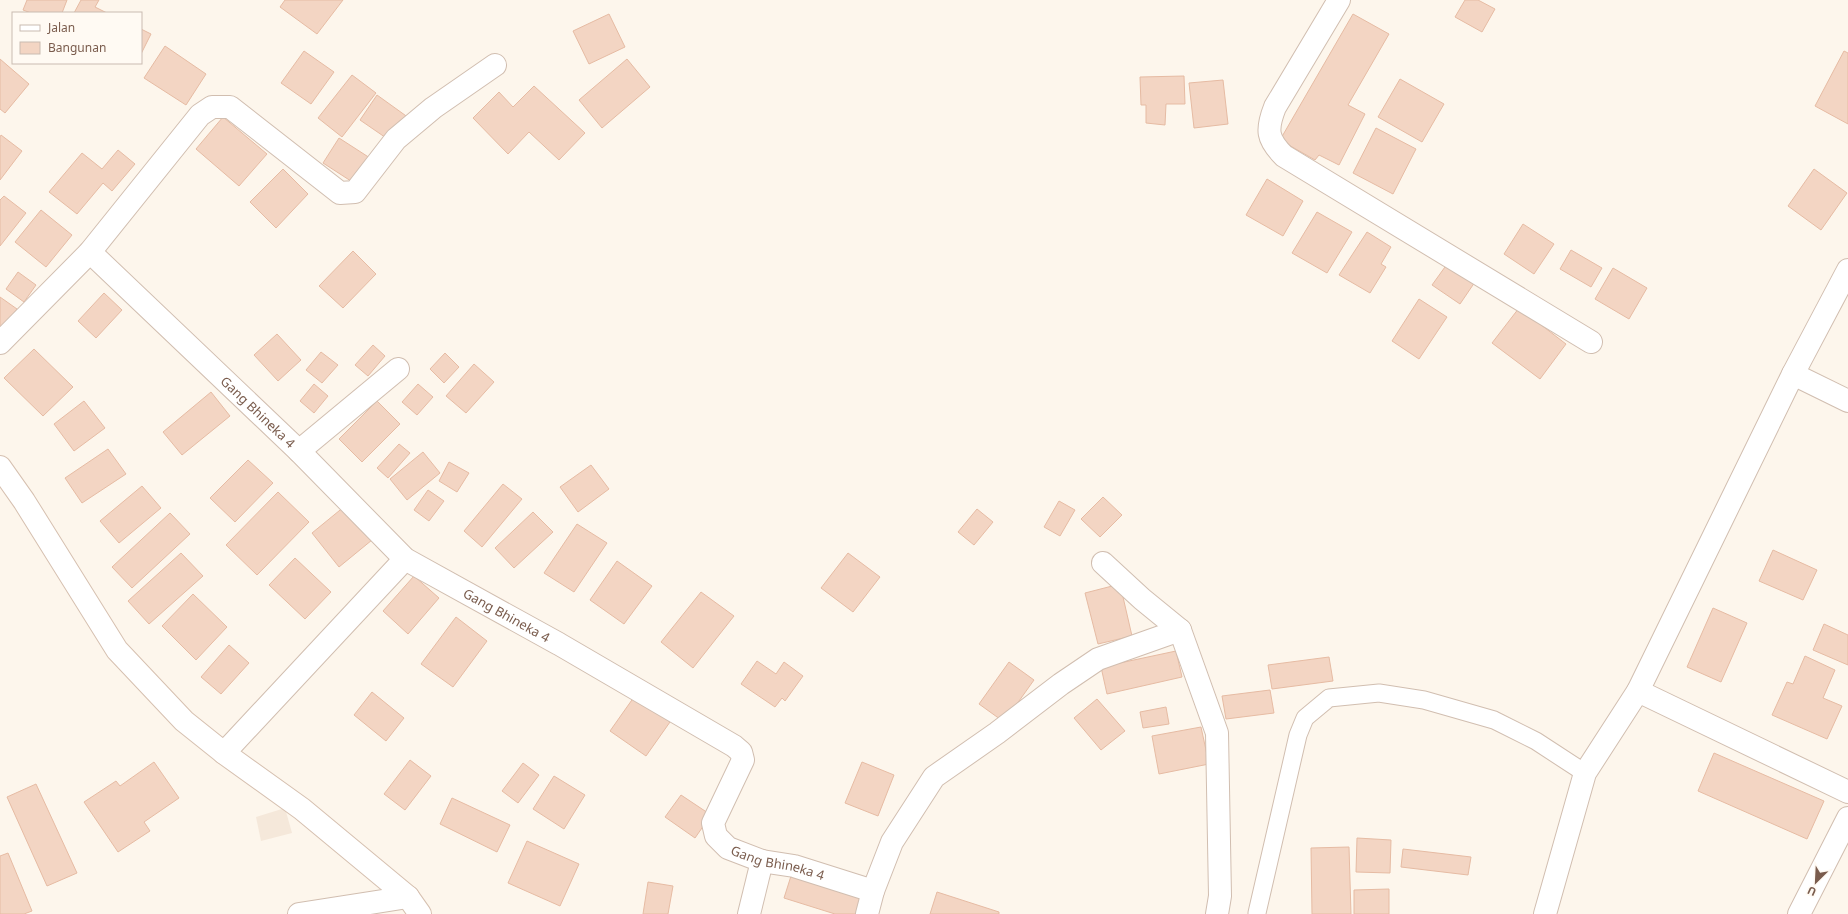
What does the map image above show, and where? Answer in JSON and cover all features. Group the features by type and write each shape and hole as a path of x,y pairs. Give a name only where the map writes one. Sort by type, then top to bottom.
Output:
{"street":[{"path":"1339,0 1275,107 1270,121 1269,135 1274,146 1284,156 1591,342"},
{"path":"0,343 90,252 200,115 212,107 230,107 340,194 348,194 355,192 396,139 433,108 495,65"},
{"name":"Gang Bhineka 4","path":"90,252 299,451 405,558 559,644 741,752 743,760 713,823 716,836 728,848 762,861 794,866 873,891"},
{"path":"1545,914 1585,773 1638,690 1793,374 1848,270"},
{"path":"299,451 398,369"},
{"path":"1793,374 1848,401"},
{"path":"0,467 32,513 117,650 184,721 224,753 302,809 414,906"},
{"path":"224,753 405,558"},
{"path":"1103,563 1142,599 1180,630 1217,733 1220,896 1218,914"},
{"path":"867,914 873,891 892,842 934,777 1061,684 1098,659 1180,630"},
{"path":"1638,690 1848,792"},
{"path":"1799,914 1848,818"},
{"path":"749,914 762,861"},
{"path":"299,914 414,906"}],"lane":[{"path":"1257,913 1298,735 1305,718 1329,698 1379,693 1424,700 1494,720 1536,741 1585,773"}],"shaded area":[{"path":"285,808 292,833 261,841 256,817"}],"building":[{"path":"27,0 67,0 62,12 28,12 23,10"},
{"path":"81,0 99,0 95,7 105,12 75,12"},
{"path":"285,0 343,0 317,34 280,7"},
{"path":"1465,0 1478,0 1495,9 1482,32 1455,17"},
{"path":"609,14 625,47 589,64 573,31"},
{"path":"1353,14 1389,34 1348,105 1365,114 1339,165 1319,155 1315,160 1280,140"},
{"path":"142,30 151,34 142,52"},
{"path":"165,46 206,74 186,105 144,78"},
{"path":"304,51 334,72 311,104 281,83"},
{"path":"1844,51 1848,53 1848,124 1815,106"},
{"path":"0,59 29,84 5,113 0,109"},
{"path":"627,59 650,87 602,128 579,100"},
{"path":"352,75 376,93 342,137 318,118"},
{"path":"1184,76 1185,104 1166,104 1165,125 1146,123 1146,105 1141,105 1140,77"},
{"path":"1400,79 1444,104 1422,142 1378,117"},
{"path":"1223,80 1228,124 1194,128 1189,83"},
{"path":"534,86 585,133 559,160 529,132 508,154 473,118 499,92 513,107"},
{"path":"377,95 409,118 392,142 360,120"},
{"path":"223,117 267,154 239,186 196,149"},
{"path":"1376,128 1416,149 1393,194 1353,173"},
{"path":"1,135 22,151 0,180 0,137"},
{"path":"339,138 370,158 354,183 323,163"},
{"path":"118,150 135,164 112,191 103,183 77,214 49,192 82,153 102,169"},
{"path":"283,169 308,194 276,228 250,202"},
{"path":"1814,169 1847,193 1821,230 1788,206"},
{"path":"1267,179 1303,201 1283,236 1246,215"},
{"path":"4,196 26,213 0,246 0,200"},
{"path":"41,210 72,235 46,267 15,242"},
{"path":"1317,212 1352,232 1327,273 1292,253"},
{"path":"1523,224 1554,244 1534,274 1504,254"},
{"path":"1367,232 1391,247 1381,264 1386,267 1370,293 1339,275"},
{"path":"1571,250 1602,268 1591,287 1560,269"},
{"path":"353,251 376,274 343,308 319,286"},
{"path":"1450,260 1477,279 1460,304 1432,285"},
{"path":"1613,268 1647,288 1629,319 1595,299"},
{"path":"18,272 36,285 24,302 6,289"},
{"path":"104,293 122,310 96,338 78,321"},
{"path":"0,297 17,309 0,334"},
{"path":"1419,299 1447,317 1419,359 1392,341"},
{"path":"1519,308 1566,344 1540,379 1492,343"},
{"path":"277,334 301,360 278,381 254,355"},
{"path":"373,345 385,356 368,376 355,365"},
{"path":"34,349 73,387 43,416 4,378"},
{"path":"321,352 338,365 322,383 306,370"},
{"path":"445,353 459,367 444,383 430,369"},
{"path":"474,364 494,382 466,413 446,396"},
{"path":"314,384 328,396 314,413 300,401"},
{"path":"418,384 433,397 417,415 402,402"},
{"path":"211,392 230,416 182,455 163,432"},
{"path":"84,401 105,428 74,451 54,424"},
{"path":"377,401 400,424 362,462 339,439"},
{"path":"399,444 410,453 388,478 377,468"},
{"path":"108,449 126,474 82,503 65,478"},
{"path":"423,452 440,473 407,500 390,479"},
{"path":"248,460 273,483 235,522 210,498"},
{"path":"449,462 469,473 457,492 439,481"},
{"path":"591,465 609,489 578,512 560,487"},
{"path":"503,484 522,499 482,547 464,531"},
{"path":"142,486 161,508 119,543 100,521"},
{"path":"428,490 444,501 429,521 414,510"},
{"path":"278,492 309,522 257,575 226,545"},
{"path":"1103,497 1122,515 1100,537 1081,519"},
{"path":"1059,501 1075,510 1060,536 1044,527"},
{"path":"345,506 372,540 339,567 312,533"},
{"path":"977,509 993,522 974,545 958,532"},
{"path":"533,512 553,532 514,568 495,548"},
{"path":"170,513 190,534 132,588 112,567"},
{"path":"577,524 607,543 574,592 544,573"},
{"path":"1773,550 1817,570 1803,600 1759,581"},
{"path":"181,553 203,576 149,624 128,601"},
{"path":"848,553 880,577 853,612 821,588"},
{"path":"295,558 331,592 305,619 269,585"},
{"path":"617,561 652,586 624,624 590,600"},
{"path":"414,576 439,598 408,634 383,611"},
{"path":"1120,584 1132,636 1098,644 1085,593"},
{"path":"701,592 734,616 693,668 661,642"},
{"path":"193,594 227,627 196,660 162,626"},
{"path":"1713,608 1747,623 1721,682 1687,667"},
{"path":"456,617 487,641 453,687 421,664"},
{"path":"1824,624 1848,635 1848,665 1813,650"},
{"path":"229,645 249,663 221,694 201,677"},
{"path":"1176,651 1182,677 1107,694 1101,667"},
{"path":"1805,656 1835,670 1823,698 1842,706 1827,739 1772,715 1787,682 1793,684"},
{"path":"1329,657 1333,681 1272,689 1268,665"},
{"path":"757,661 776,674 784,662 803,676 785,701 782,698 775,707 741,684"},
{"path":"1009,662 1034,680 1004,722 979,704"},
{"path":"1270,690 1274,713 1226,719 1222,696"},
{"path":"372,692 404,718 386,741 354,715"},
{"path":"634,697 670,722 646,756 610,731"},
{"path":"1097,699 1125,731 1101,750 1074,718"},
{"path":"1166,707 1169,724 1143,728 1140,712"},
{"path":"1201,727 1209,764 1159,774 1152,736"},
{"path":"1714,753 1824,801 1807,839 1698,791"},
{"path":"410,760 431,776 405,810 384,794"},
{"path":"154,762 179,798 144,822 150,831 118,852 84,802 116,781 120,786"},
{"path":"862,762 894,775 878,816 845,803"},
{"path":"523,763 539,775 518,803 502,791"},
{"path":"554,776 585,795 564,829 533,809"},
{"path":"36,784 77,873 47,886 7,797"},
{"path":"681,795 711,815 695,838 665,817"},
{"path":"452,798 510,825 497,852 440,824"},
{"path":"1357,838 1391,840 1390,873 1356,872"},
{"path":"527,841 579,864 560,906 508,883"},
{"path":"1349,847 1351,914 1312,914 1311,848"},
{"path":"1403,849 1471,857 1468,875 1401,867"},
{"path":"8,853 32,911 24,914 0,914 0,856"},
{"path":"791,876 865,899 861,914 835,914 784,898"},
{"path":"648,882 673,886 668,914 643,914"},
{"path":"1389,889 1389,914 1354,914 1354,890"},
{"path":"937,892 999,912 999,914 930,914"}]}
